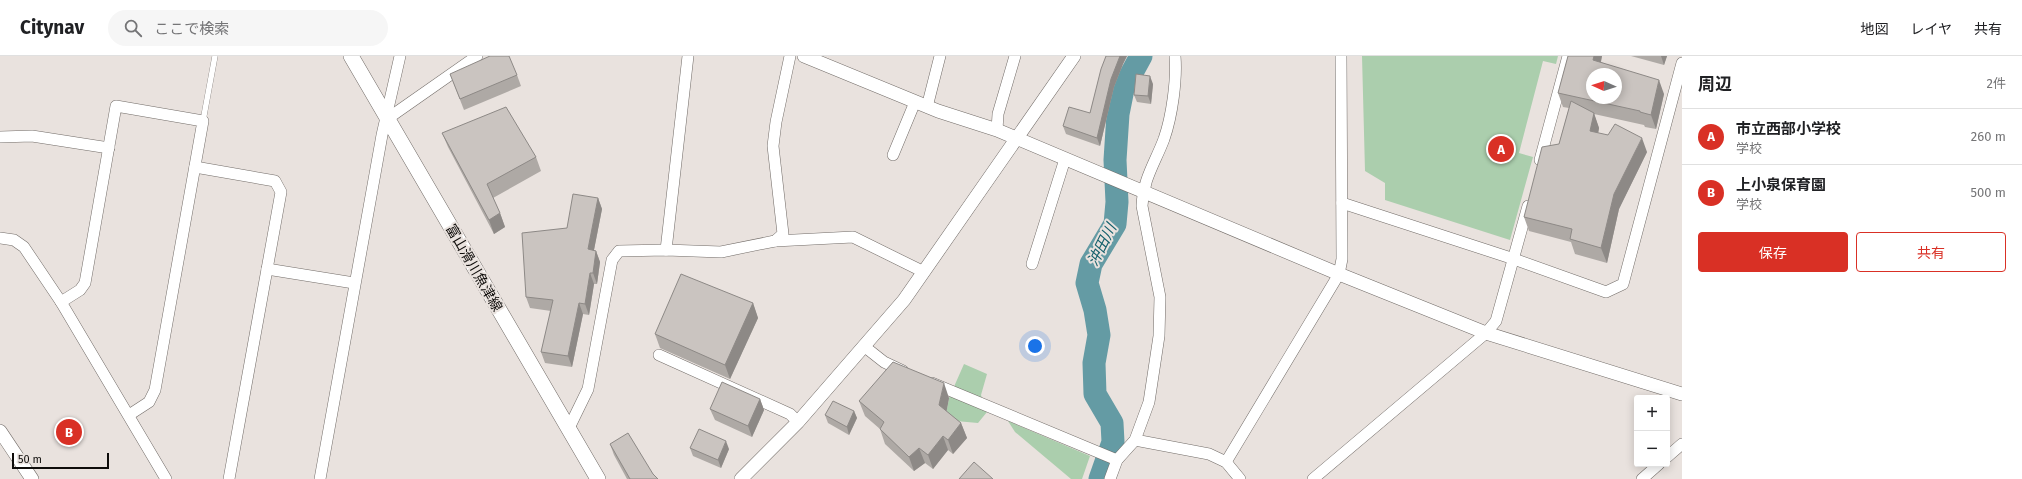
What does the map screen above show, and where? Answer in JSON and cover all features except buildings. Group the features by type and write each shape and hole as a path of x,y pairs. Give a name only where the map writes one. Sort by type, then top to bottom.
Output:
{"main road":[{"name":"富山滑川魚津線","path":"351,56 598,479"}],"street":[{"path":"320,479 354,283 382,135 387,119 400,56"},
{"path":"387,119 477,56"},
{"path":"666,250 688,56"},
{"path":"775,242 783,234 773,146 776,122 790,56"},
{"path":"804,56 921,104 997,130 1339,274 1486,332 1682,394"},
{"path":"893,155 921,104 940,56"},
{"path":"997,130 998,114 1015,56"},
{"path":"741,479 798,422 865,347 904,300 1074,56"},
{"path":"1110,479 1117,460 1135,440 1149,402 1159,336 1160,297 1142,206 1143,191 1149,171 1164,138 1171,111 1175,56"},
{"path":"1226,462 1339,274 1342,259 1341,56"},
{"path":"1538,169 1568,56"},
{"path":"1342,203 1514,259 1606,292 1623,284 1682,64"},
{"path":"61,302 80,290 85,283 116,106 202,121 155,390 149,402 129,415"},
{"path":"0,137 32,136 109,148"},
{"path":"1032,264 1065,159"},
{"path":"195,166 275,181 281,192 229,479"},
{"path":"1313,479 1486,332 1496,321 1530,199"},
{"path":"568,430 588,389 612,260 619,251 666,250 721,252 775,242 853,237 924,272"},
{"path":"0,238 14,240 24,246 61,302 166,479"},
{"path":"267,269 354,283"},
{"path":"865,347 884,362 1117,460"},
{"path":"659,355 790,414 798,422"},
{"path":"0,431 32,479"},
{"path":"1135,440 1209,454 1226,462 1240,479"},
{"path":"1670,454 1682,444"},
{"path":"1642,479 1656,467"}],"lane":[{"path":"202,121 215,56"}],"green space":[{"path":"1362,56 1558,56 1556,64 1543,61 1519,153 1533,157 1510,240 1385,200 1385,183 1365,171"},
{"path":"964,364 987,374 981,395 987,412 978,423 945,420 949,398"},
{"path":"1008,421 1090,456 1082,479 1071,479 1015,432"}],"waterway":[{"name":"沖田川","path":"1100,479 1113,442 1112,423 1095,394 1094,363 1099,335 1095,310 1087,283 1091,264 1115,224 1117,202 1115,160 1118,114 1123,89 1141,56"}],"place":[{"name":"市立西部小学校","path":"1501,149"},
{"name":"上小泉保育園","path":"69,432"}]}
